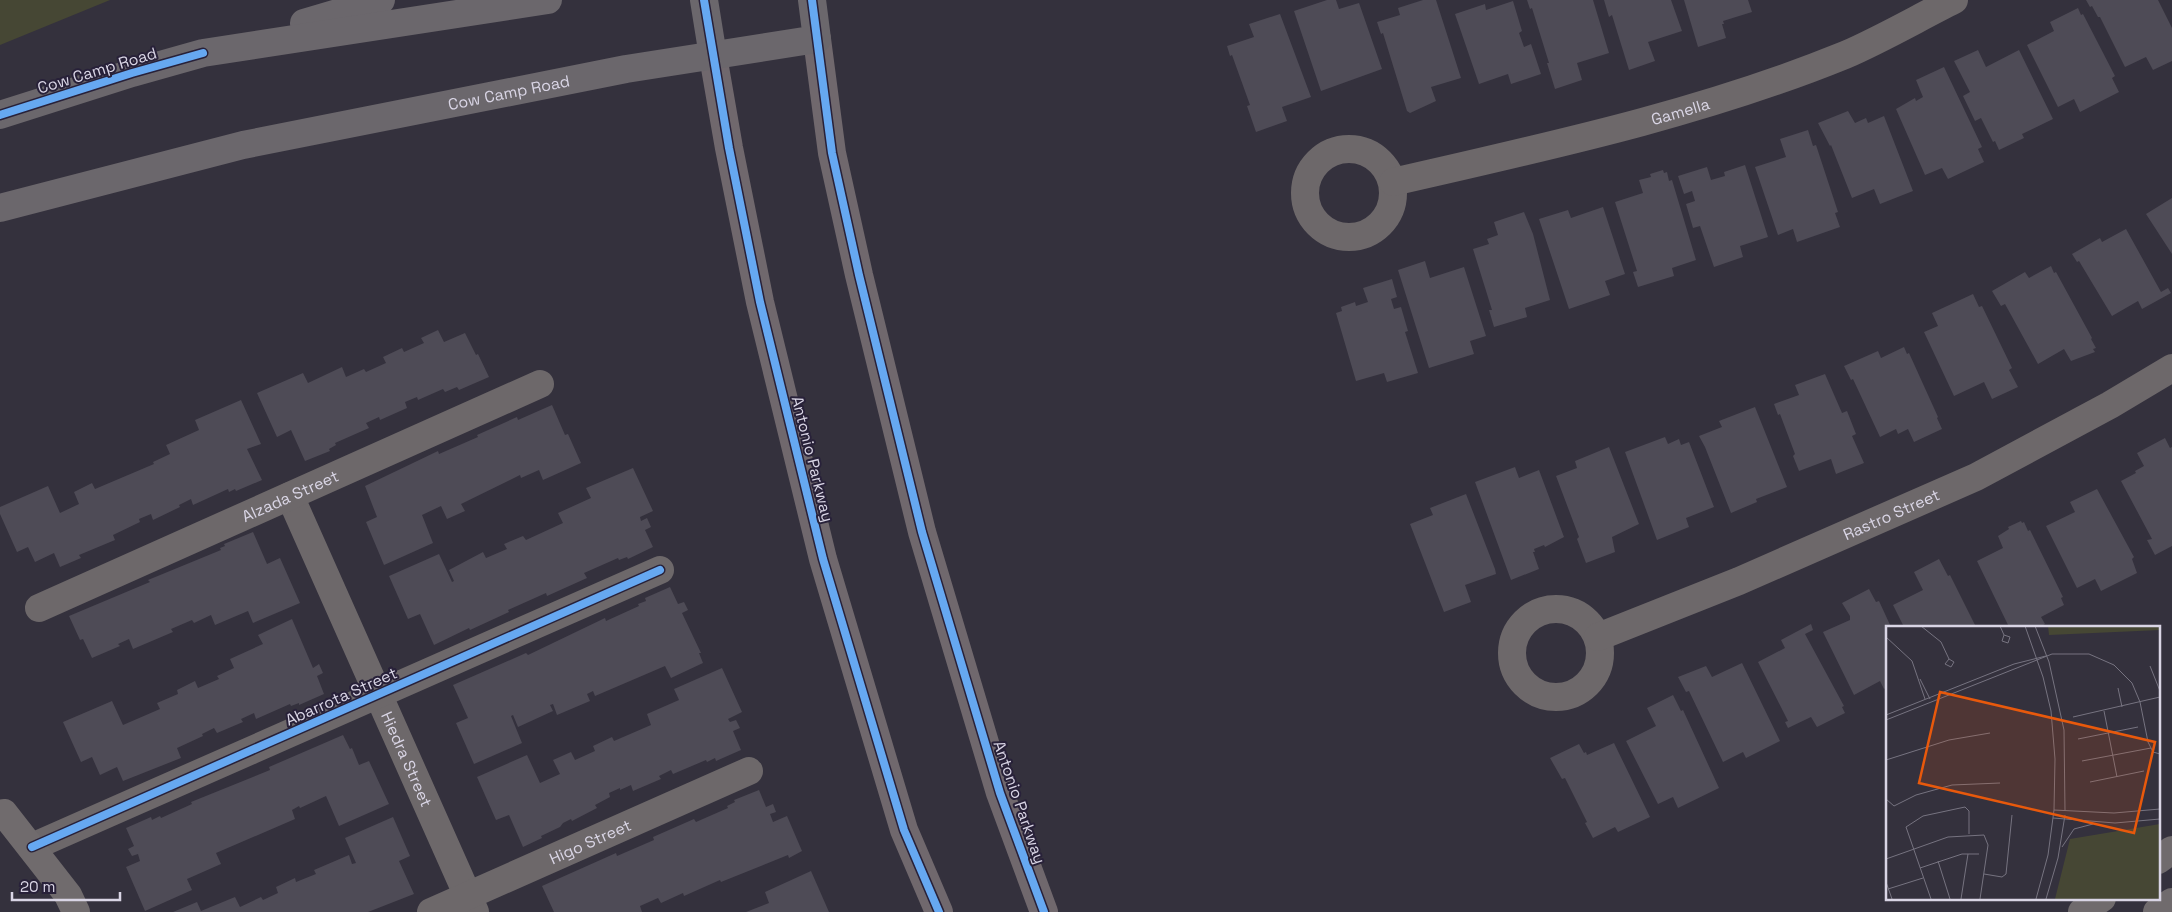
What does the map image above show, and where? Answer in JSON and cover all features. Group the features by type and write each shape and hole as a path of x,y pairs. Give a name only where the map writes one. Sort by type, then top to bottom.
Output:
{"highway":[{"path":"203,53 381,0"},
{"name":"Cow Camp Road","path":"0,114 203,53 548,0"},
{"name":"Antonio Parkway","path":"704,0 713,56"},
{"name":"Antonio Parkway","path":"812,0 816,39"},
{"name":"Cow Camp Road","path":"0,208 243,145 626,69 816,39"}],"main road":[{"name":"Antonio Parkway","path":"816,39 832,153 859,275 922,532 1000,794 1044,912"},
{"name":"Antonio Parkway","path":"713,56 729,148 760,302 823,559 904,830 939,912"}],"street":[{"name":"Gamella","path":"1393,182 1620,129 1714,101 1846,54 1954,0"},
{"name":"Rastro Street","path":"1598,636 1747,577 1976,477 2172,368"},
{"name":"Alzada Street","path":"39,608 540,384"},
{"name":"Hiedra Street","path":"290,496 471,904"},
{"name":"Abarrota Street","path":"32,847 660,570"},
{"name":"Higo Street","path":"431,912 471,904 749,771"},
{"path":"2,813 32,847 68,895 76,912"},
{"path":"2160,859 2172,850"},
{"path":"2082,912 2099,900"},
{"path":"2158,912 2172,902"}],"green space":[{"path":"0,0 110,0 0,45"}],"building":[{"path":"1327,0 1336,0 1339,9 1359,3 1382,69 1321,91 1294,11"},
{"path":"1423,0 1436,0 1461,78 1431,87 1436,101 1410,113 1407,111 1383,33 1381,34 1377,22 1400,15 1398,8"},
{"path":"1527,0 1593,0 1609,53 1577,63 1582,80 1555,89 1532,8 1530,9"},
{"path":"1604,0 1671,0 1682,31 1648,42 1655,61 1629,70 1612,15 1609,17"},
{"path":"1684,0 1748,0 1752,12 1723,21 1724,24 1722,24 1726,38 1698,47"},
{"path":"2086,0 2158,0 2172,28 2172,61 2153,70 2146,57 2125,67 2100,17 2098,17"},
{"path":"1513,1 1522,31 1519,33 1524,47 1531,44 1541,74 1511,84 1508,74 1479,84 1455,14 1485,4 1486,10"},
{"path":"2078,8 2081,15 2083,14 2115,76 2112,78 2119,92 2080,112 2074,99 2058,107 2027,45 2054,31 2050,22"},
{"path":"1280,14 1311,97 1282,107 1287,121 1256,132 1247,106 1250,105 1227,46 1254,37 1249,24"},
{"path":"1978,50 1986,67 2019,50 2053,119 2022,134 2024,138 1999,150 1981,118 1975,121 1963,96 1970,92 1954,61"},
{"path":"1944,67 1982,147 1978,149 1984,162 1948,179 1942,168 1925,175 1896,109 1915,98 1916,101 1923,97 1916,80"},
{"path":"1848,111 1855,123 1866,118 1868,123 1884,116 1913,191 1880,204 1874,189 1852,198 1831,145 1818,123"},
{"path":"1808,130 1813,146 1816,145 1838,212 1835,213 1840,227 1797,242 1793,229 1778,235 1755,167 1786,157 1780,139"},
{"path":"1745,165 1768,237 1740,246 1743,257 1714,267 1700,226 1693,228 1686,204 1695,201 1692,191 1684,194 1678,176 1707,167 1711,180 1725,176 1724,172"},
{"path":"1663,170 1664,173 1667,172 1669,181 1672,180 1696,260 1672,268 1674,276 1638,287 1633,272 1637,271 1615,202 1643,193 1639,180 1651,177 1650,174"},
{"path":"2172,198 2172,254 2146,214"},
{"path":"1603,207 1625,274 1605,281 1610,295 1569,309 1539,219 1568,210 1571,218"},
{"path":"1524,212 1533,234 1550,300 1525,308 1527,317 1494,327 1489,310 1492,310 1473,249 1489,244 1487,239 1498,235 1494,222"},
{"path":"2126,229 2161,292 2168,288 2171,293 2142,309 2138,301 2112,316 2079,261 2077,262 2072,254 2100,238 2102,242"},
{"path":"1425,261 1430,278 1464,267 1486,336 1470,341 1474,354 1429,368 1398,270"},
{"path":"2051,266 2096,348 2093,349 2095,352 2071,361 2064,349 2038,364 2005,304 2001,306 1992,291 2025,272 2029,278"},
{"path":"1392,279 1397,297 1391,299 1394,309 1401,307 1408,331 1405,332 1418,373 1387,382 1384,373 1356,381 1336,313 1342,311 1341,307 1355,302 1356,306 1368,302 1363,288"},
{"path":"1973,294 1979,307 1982,306 2012,368 2009,370 2018,387 1992,399 1984,382 1954,396 1924,332 1938,326 1932,313"},
{"path":"438,330 444,342 465,333 489,377 459,390 457,387 445,392 443,389 418,400 417,397 405,402 407,408 380,420 379,417 366,423 369,428 335,443 336,445 329,449 330,451 305,461 291,430 277,437 257,393 303,373 308,383 342,367 346,377 364,369 366,372 386,363 383,357 402,348 404,352 424,343 421,338"},
{"path":"1904,347 1907,354 1909,353 1942,429 1914,442 1908,429 1898,434 1896,429 1880,437 1853,379 1851,380 1844,366 1878,351 1881,358"},
{"path":"1825,374 1842,413 1847,411 1856,434 1852,436 1864,463 1836,474 1831,459 1799,471 1793,456 1795,454 1780,414 1778,415 1774,404 1799,395 1795,385"},
{"path":"241,400 261,444 247,449 262,480 236,491 235,489 229,492 228,489 193,505 191,499 179,505 180,507 153,520 151,514 139,519 140,522 113,535 115,540 79,555 81,558 60,567 54,553 35,562 28,547 17,552 0,514 0,507 48,486 60,513 79,504 74,492 92,483 95,489 154,464 153,462 170,454 166,445 199,430 195,420"},
{"path":"552,405 565,435 568,434 581,463 543,480 539,470 521,478 520,475 461,504 465,511 447,519 441,506 422,515 433,543 384,565 366,522 377,517 365,486 438,451 439,454 517,417 518,420"},
{"path":"1755,407 1787,487 1756,499 1757,502 1731,513 1699,436 1722,427 1719,421"},
{"path":"1665,437 1668,444 1679,439 1681,445 1689,442 1714,507 1686,518 1689,527 1657,540 1625,452"},
{"path":"2165,438 2170,448 2172,447 2172,546 2155,555 2147,540 2152,539 2121,481 2144,466 2137,453"},
{"path":"1609,447 1639,524 1612,537 1615,552 1586,563 1577,539 1579,537 1556,476 1577,468 1575,461"},
{"path":"1515,467 1519,478 1539,470 1564,537 1545,547 1544,545 1534,549 1535,552 1533,552 1539,569 1511,580 1475,482"},
{"path":"633,468 653,511 640,517 641,521 647,518 651,527 645,530 653,547 628,559 627,557 619,560 618,558 584,573 587,578 547,596 546,593 508,610 509,612 434,645 420,614 408,619 389,576 439,554 452,582 454,581 449,570 483,552 486,558 507,549 504,544 523,536 526,540 563,523 558,513 591,498 586,488"},
{"path":"2097,489 2134,557 2132,559 2137,573 2101,591 2095,579 2077,588 2046,526 2075,512 2070,502"},
{"path":"1466,494 1496,574 1465,585 1471,602 1444,612 1410,524 1433,515 1430,508"},
{"path":"2021,521 2022,523 2024,522 2028,531 2030,530 2063,597 2061,598 2064,605 2041,617 2045,624 2042,626 2009,626 1977,561 2003,548 1998,536 2009,529 2008,527"},
{"path":"253,532 267,564 280,558 300,603 253,623 248,611 215,625 211,615 194,623 192,620 171,629 173,632 133,649 129,639 118,644 120,646 92,658 83,639 80,640 69,616 150,582 148,580 221,550 220,548 225,546 224,544"},
{"path":"1939,559 1948,576 1950,575 1976,626 1904,626 1893,605 1923,590 1914,572"},
{"path":"670,587 678,604 684,602 688,610 682,613 701,653 699,653 703,663 671,678 665,666 595,696 593,691 587,694 590,701 557,715 553,704 550,705 553,711 518,727 513,715 511,716 522,743 474,764 456,723 468,718 453,685 526,653 528,655 605,618 606,621 639,606 638,604 646,601 645,598"},
{"path":"1869,589 1876,602 1879,601 1891,626 1886,626 1886,688 1884,689 1880,681 1854,695 1823,632 1850,620 1850,616 1842,603"},
{"path":"292,619 313,668 319,664 323,673 317,676 324,694 299,705 299,703 291,706 290,704 256,719 254,713 241,719 243,722 217,733 214,728 202,734 203,736 177,748 181,758 123,781 117,767 100,775 92,757 81,762 63,722 112,701 123,725 160,709 157,703 178,694 177,690 195,681 198,688 219,679 217,676 234,668 230,659 263,644 258,635"},
{"path":"1811,624 1813,630 1805,634 1844,706 1842,707 1845,713 1817,727 1811,717 1788,728 1785,722 1788,721 1758,662 1785,648 1781,640"},
{"path":"1742,663 1780,741 1746,758 1743,752 1723,762 1689,691 1686,692 1678,677 1706,666 1712,677"},
{"path":"722,668 742,712 728,719 730,722 736,720 740,728 733,731 741,750 716,761 715,758 707,762 706,760 673,774 671,770 659,776 661,779 633,791 631,785 620,790 620,788 609,793 610,797 595,805 597,808 572,821 571,819 563,823 560,827 541,836 542,838 523,847 509,815 496,820 477,777 527,755 540,783 560,774 553,760 571,752 575,760 595,751 593,746 612,737 614,741 651,725 647,714 679,700 674,689"},
{"path":"1673,695 1681,711 1683,710 1719,788 1678,808 1673,797 1658,804 1626,741 1656,726 1647,708"},
{"path":"343,735 350,749 352,748 359,765 369,761 389,804 339,826 326,796 300,808 299,806 292,810 295,819 216,853 221,864 187,879 192,890 145,911 126,867 140,861 138,854 132,856 128,849 134,846 126,828 151,817 152,820 160,816 161,818 192,804 191,802 270,770 269,767"},
{"path":"1614,743 1650,817 1618,832 1615,827 1593,838 1565,778 1562,779 1550,758 1579,744 1587,755"},
{"path":"759,790 766,807 773,804 776,812 770,814 773,822 787,816 802,851 789,858 788,855 721,882 720,880 684,896 683,893 661,903 658,898 640,906 642,912 554,912 542,886 616,853 617,856 654,840 653,837 694,819 696,822 728,808 727,806 735,802 734,800"},
{"path":"393,817 410,856 399,861 414,894 368,912 173,912 197,902 201,911 235,897 240,907 261,897 263,900 278,893 276,887 295,878 296,882 316,874 314,870 349,855 352,864 356,863 345,838"},
{"path":"811,871 829,912 746,912 769,903 765,892"}],"cycle path":[{"path":"704,0 729,148 760,302 823,559 904,830 939,912"},
{"path":"812,0 832,153 859,275 922,532 1000,793 1044,912"},
{"path":"0,115 132,73 203,53"},
{"path":"32,847 660,570"}]}
